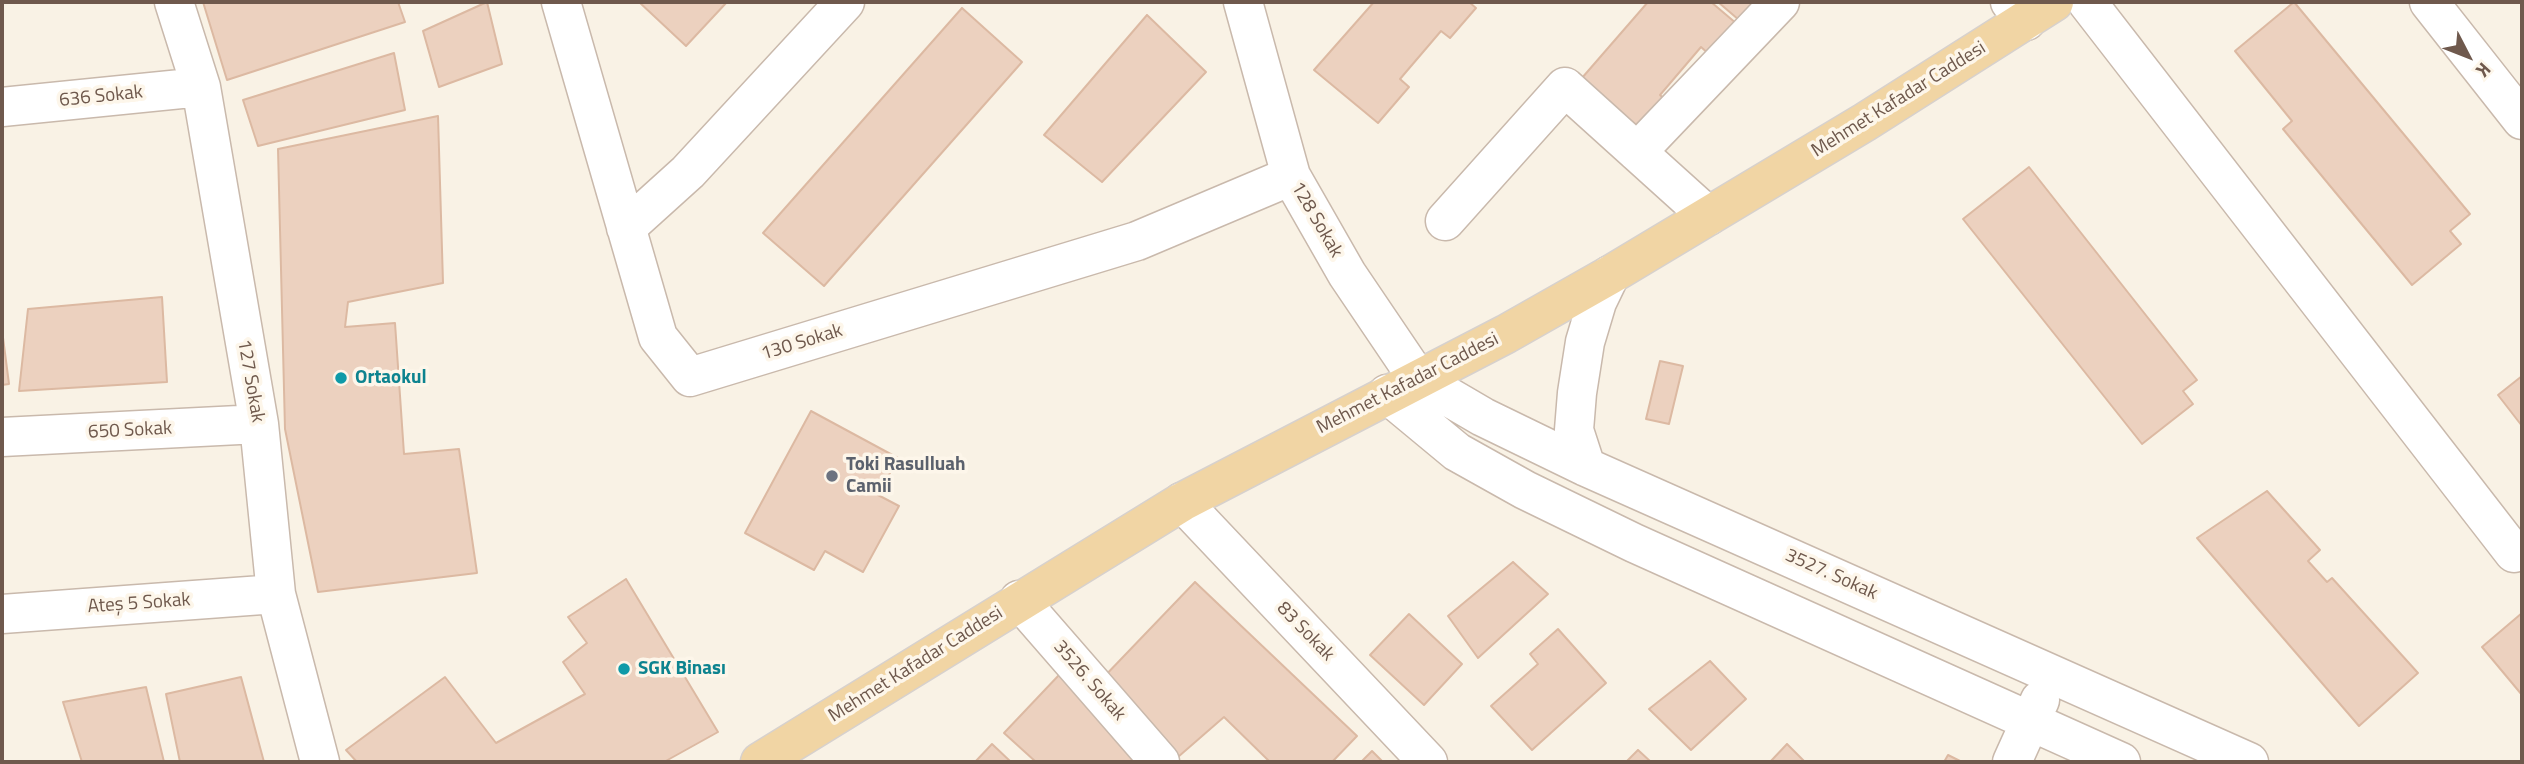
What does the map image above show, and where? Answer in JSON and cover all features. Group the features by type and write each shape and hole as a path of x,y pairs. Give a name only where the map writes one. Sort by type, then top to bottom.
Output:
{"main road":[{"name":"Mehmet Kafadar Caddesi","path":"760,762 1182,502 1610,275 1709,216 2030,8"}],"street":[{"name":"127 Sokak","path":"174,2 201,87 251,394 259,424 276,594 320,762"},
{"name":"130 Sokak","path":"561,2 658,337 690,377 1137,241 1291,176"},
{"path":"626,228 688,172 845,2"},
{"name":"128 Sokak","path":"1243,2 1291,176 1347,274 1402,386"},
{"path":"1637,152 1780,2"},
{"path":"2087,2 2514,553"},
{"path":"2429,2 2522,120"},
{"name":"636 Sokak","path":"2,107 201,87"},
{"path":"1445,221 1565,87 1709,216"},
{"path":"1586,467 1574,430 1577,393 1585,342 1597,302 1610,275"},
{"path":"1402,386 1457,452 1525,490 2121,762"},
{"name":"3527. Sokak","path":"1402,386 1483,417 1586,467 2249,762"},
{"name":"650 Sokak","path":"2,437 259,424"},
{"name":"83 Sokak","path":"1182,502 1429,762"},
{"name":"Ateş 5 Sokak","path":"2,614 276,594"},
{"name":"3526. Sokak","path":"1019,600 1160,762"},
{"path":"2012,762 2051,674"}],"building":[{"path":"203,2 398,2 405,22 227,80"},
{"path":"487,2 502,64 439,87 423,31"},
{"path":"639,2 727,2 686,46"},
{"path":"1374,2 1469,2 1476,8 1450,38 1441,31 1400,79 1409,87 1378,123 1314,70"},
{"path":"1648,2 1711,2 1737,24 1710,55 1701,47 1660,95 1669,103 1638,139 1575,86"},
{"path":"1718,2 1755,2 1739,20"},
{"path":"2294,2 2470,214 2450,231 2461,244 2412,285 2283,129 2292,121 2235,51"},
{"path":"962,8 1022,62 824,286 763,233"},
{"path":"1147,15 1206,72 1102,182 1044,135"},
{"path":"394,53 405,110 258,146 243,100"},
{"name":"Ortaokul","path":"438,116 443,283 348,302 345,327 395,323 404,454 459,449 477,573 318,592 285,429 278,149"},
{"path":"2029,167 2197,380 2183,391 2193,404 2142,444 1963,219"},
{"path":"162,297 167,382 19,391 28,309"},
{"path":"2,330 9,384 2,385"},
{"path":"1660,361 1683,366 1669,424 1646,419"},
{"path":"2522,376 2522,426 2498,395"},
{"name":"Toki Rasulluah Camii","path":"811,411 898,458 878,495 899,506 863,572 825,551 814,570 745,533"},
{"path":"2267,491 2320,550 2308,561 2327,582 2332,578 2418,673 2359,726 2197,538"},
{"path":"1513,562 1548,594 1478,658 1448,616"},
{"name":"SGK Binası","path":"626,579 718,732 664,762 357,762 346,750 445,677 496,743 585,694 563,662 587,643 568,617"},
{"path":"1195,582 1357,736 1332,762 1270,762 1224,717 1178,757 1100,681"},
{"path":"2522,613 2522,695 2482,647"},
{"path":"1409,614 1462,664 1424,705 1370,655"},
{"path":"1558,629 1606,683 1532,750 1491,706 1538,664 1530,654"},
{"path":"1710,661 1746,699 1691,750 1649,709"},
{"path":"1059,675 1140,751 1130,762 1036,762 1004,733"},
{"path":"241,677 264,762 180,762 166,694"},
{"path":"146,687 164,762 82,762 63,702"},
{"path":"992,744 1011,762 975,762"},
{"path":"1787,744 1805,762 1770,762"},
{"path":"1638,750 1651,762 1626,762"},
{"path":"1372,751 1383,762 1361,762"},
{"path":"1948,755 1962,762 1944,762"}],"place":[{"name":"Ortaokul","path":"341,378"},
{"name":"Toki Rasulluah Camii","path":"832,476"},
{"name":"SGK Binası","path":"624,669"}]}
